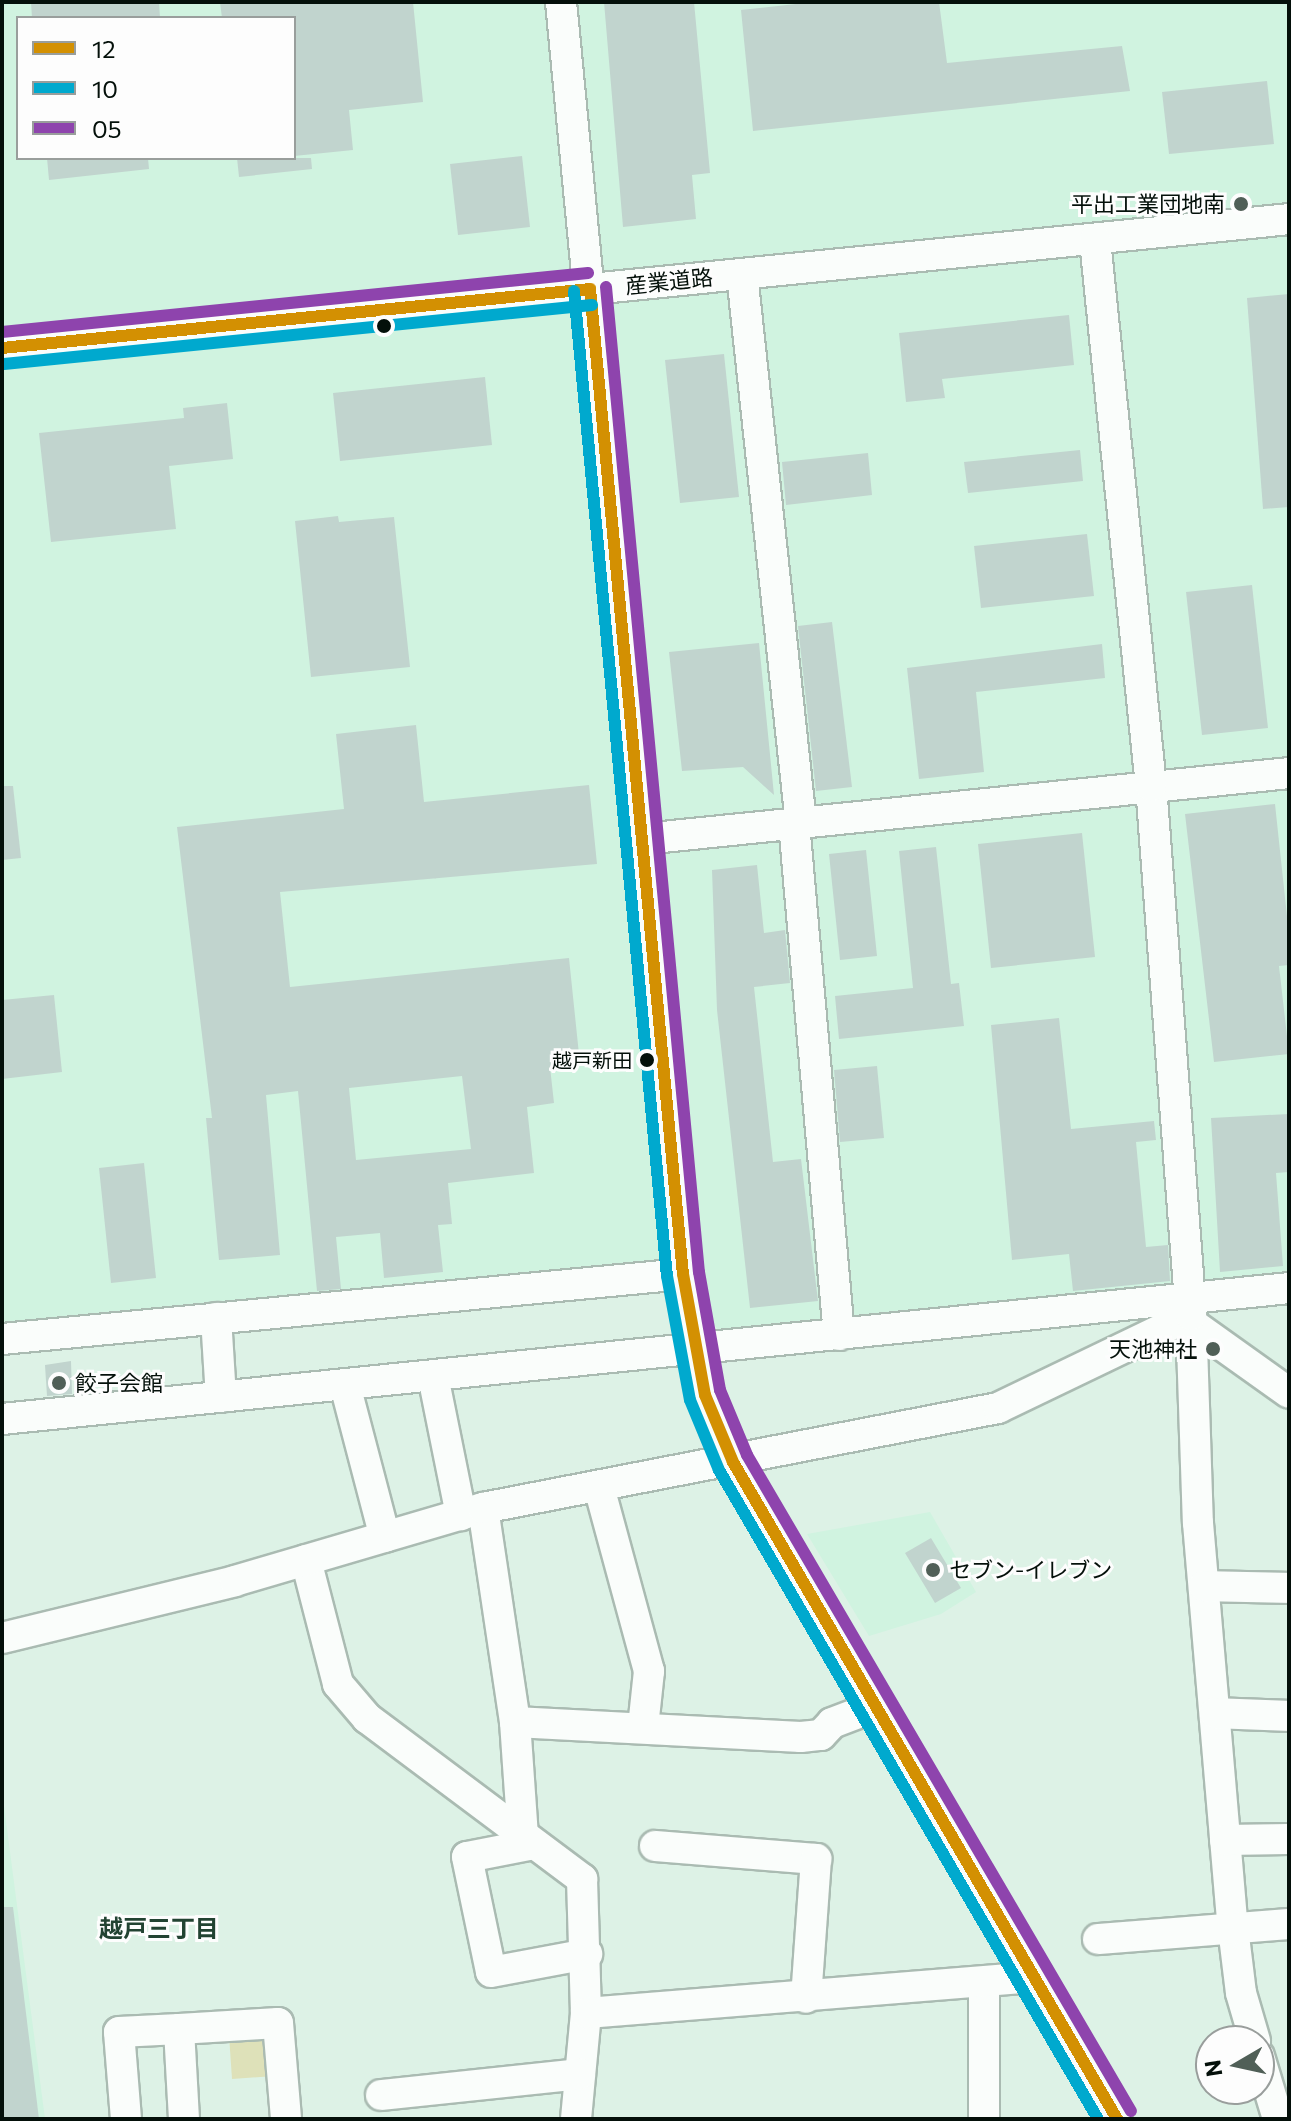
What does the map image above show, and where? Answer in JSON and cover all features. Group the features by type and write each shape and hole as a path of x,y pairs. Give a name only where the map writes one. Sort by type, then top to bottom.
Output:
{"street":[{"path":"561,2 683,1274 694,1350 733,1462 1117,2119"},
{"name":"産業道路","path":"2,348 1289,219"},
{"path":"1095,240 1151,786 1191,1312 1204,1586 1225,1840 1241,1993 1250,2025"},
{"path":"742,274 798,823 839,1335"},
{"path":"643,839 1289,773"},
{"path":"2,1339 683,1274"},
{"path":"2,1419 839,1335 1191,1312 1289,1288"},
{"path":"1191,1312 1289,1393"},
{"path":"2,1638 306,1560 472,1512 998,1408 1191,1312"},
{"path":"216,1318 221,1397"},
{"path":"433,1376 472,1512 515,1722 528,1839"},
{"path":"345,1385 385,1537"},
{"path":"599,1487 649,1671 643,1727"},
{"path":"306,1560 338,1684 367,1718 582,1879 587,1954 586,2013 576,2119"},
{"path":"1204,1586 1289,1588"},
{"path":"515,1722 801,1737 821,1735 832,1723 874,1707"},
{"path":"1215,1713 1289,1716"},
{"path":"528,1839 467,1857 491,1972 587,1954"},
{"path":"1225,1840 1289,1839"},
{"path":"655,1846 816,1859 806,1998"},
{"path":"1098,1939 1289,1924"},
{"path":"586,2013 984,1986 1032,1977"},
{"path":"984,1986 984,2119"},
{"path":"126,2119 119,2032 278,2023 286,2119"},
{"path":"179,2029 184,2119"},
{"path":"381,2095 580,2074"}],"shaded area":[{"path":"2,2 1289,2 1289,1274 721,1333 704,1313 699,1264 2,1330"},
{"path":"930,1512 976,1592 941,1614 869,1636 807,1534"},
{"path":"2,1791 45,2119 2,2119"},
{"path":"259,2033 272,2044 274,2076 232,2079 229,2035"}],"building":[{"path":"31,2 159,2 160,16 32,16"},
{"path":"220,2 413,2 423,102 349,110 353,150 296,156 296,16 222,16"},
{"path":"604,2 694,2 710,173 692,175 696,219 623,227"},
{"path":"814,2 939,2 947,63 1122,46 1130,91 753,131 741,10"},
{"path":"1267,81 1274,144 1169,154 1162,92"},
{"path":"522,156 530,227 458,235 450,164"},
{"path":"311,158 312,169 239,177 237,160"},
{"path":"47,160 148,160 149,169 49,180"},
{"path":"1289,294 1289,507 1263,509 1247,298"},
{"path":"1069,315 1074,365 942,379 945,398 906,402 899,333"},
{"path":"724,354 739,497 680,503 665,360"},
{"path":"485,377 492,445 340,461 333,393"},
{"path":"227,403 233,459 169,466 176,529 51,542 39,433 184,418 183,408"},
{"path":"1080,450 1083,481 968,493 964,462"},
{"path":"868,453 872,495 786,505 782,462"},
{"path":"338,516 339,522 394,517 410,667 311,677 295,521"},
{"path":"1087,534 1094,596 981,608 974,546"},
{"path":"1252,585 1268,728 1202,735 1186,592"},
{"path":"832,622 852,787 816,791 798,626"},
{"path":"759,643 774,795 743,767 682,771 669,652"},
{"path":"1102,644 1105,678 976,692 984,772 919,779 907,668"},
{"path":"416,725 424,802 589,785 597,864 280,892 290,987 569,958 580,1064 550,1067 554,1103 527,1107 534,1173 448,1183 452,1224 438,1225 443,1272 384,1278 380,1233 336,1237 341,1289 317,1291 298,1091 266,1095 280,1255 219,1260 206,1118 212,1118 177,827 344,809 336,734","holes":["462,1076 471,1149 356,1160 349,1088"]},
{"path":"2,786 13,786 21,858 2,860"},
{"path":"1275,804 1289,935 1289,965 1279,966 1289,1054 1214,1062 1185,814"},
{"path":"1082,833 1095,957 991,968 978,844"},
{"path":"936,847 951,984 959,983 964,1026 839,1039 835,996 913,988 899,851"},
{"path":"866,850 877,956 840,960 829,854"},
{"path":"757,865 764,933 785,930 790,983 754,987 773,1162 801,1159 818,1301 750,1308 717,1010 712,870"},
{"path":"54,995 62,1072 2,1079 2,1000"},
{"path":"1059,1018 1071,1129 1154,1121 1156,1140 1136,1142 1146,1247 1168,1245 1170,1281 1073,1291 1069,1254 1012,1260 991,1025"},
{"path":"877,1066 884,1138 840,1142 834,1070"},
{"path":"1289,1114 1289,1172 1276,1173 1283,1266 1220,1272 1211,1118"},
{"path":"144,1163 156,1278 111,1283 99,1168"},
{"name":"餃子会館","path":"71,1361 72,1394 47,1396 45,1365"},
{"name":"セブン-イレブン","path":"931,1538 961,1588 935,1603 905,1553"},
{"path":"2,1907 13,1907 39,2119 2,2119"}],"transit line":[{"name":"05","path":"2,332 588,273"},
{"name":"05","path":"606,287 699,1272 720,1390 747,1455 1131,2111"},
{"name":"12","path":"590,289 683,1274 705,1395 733,1462 1117,2119"},
{"name":"12","path":"2,348 590,289"},
{"name":"10","path":"574,291 667,1276 690,1400 719,1470 1098,2119"},
{"name":"10","path":"4,364 592,305"}],"place":[{"name":"平出工業団地南","path":"1241,204"},
{"name":"越戸新田","path":"647,1060"},
{"name":"天池神社","path":"1213,1349"},
{"name":"餃子会館","path":"59,1383"},
{"name":"セブン-イレブン","path":"933,1570"}],"district":[{"name":"越戸三丁目","path":"159,1928"}]}
